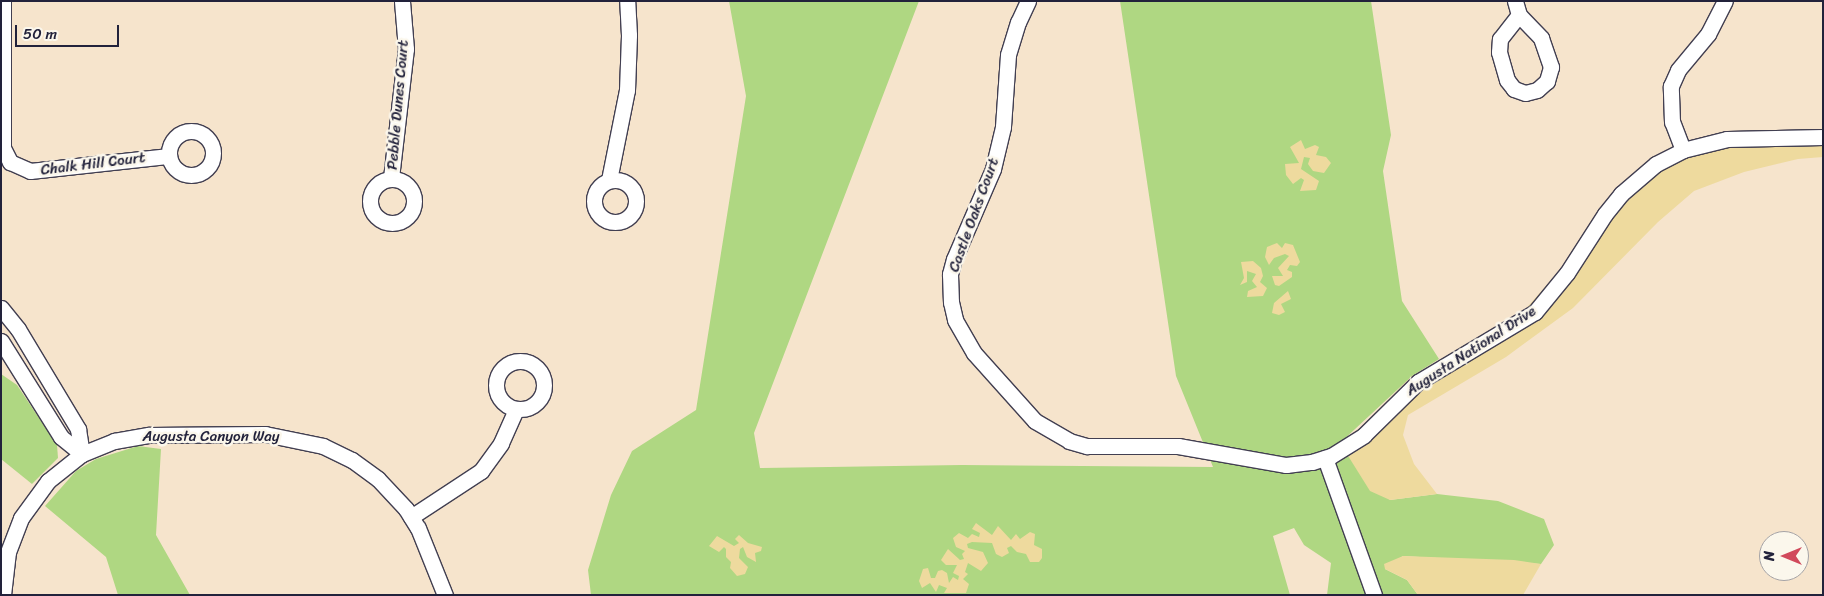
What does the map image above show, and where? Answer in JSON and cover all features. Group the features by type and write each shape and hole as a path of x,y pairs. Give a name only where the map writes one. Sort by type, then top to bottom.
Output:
{"street":[{"name":"Chalk Hill Court","path":"4,1 3,148 5,156 17,168 41,171 169,156"},
{"name":"Pebble Dunes Court","path":"391,178 406,49 402,1"},
{"path":"609,180 627,90 629,35 627,1"},
{"name":"Castle Oaks Court","path":"1028,1 1018,22 1008,55 1003,127 993,170 960,243 950,274 951,302 956,320 975,356 1035,421 1052,433 1087,446 1162,445"},
{"path":"1683,150 1672,122 1671,86 1678,70 1708,34 1725,1"},
{"path":"1517,8 1541,38 1551,67 1547,82 1537,90 1526,93 1514,88 1507,80 1499,52 1500,39 1517,8"},
{"name":"Augusta National Drive","path":"1162,445 1286,466 1325,458 1364,435 1418,382 1535,312 1621,194 1656,164 1704,142 1751,136 1823,137"},
{"path":"1,308 18,329 78,429 82,454"},
{"path":"1,341 62,437 82,454"},
{"path":"411,517 481,471 501,443 516,409"},
{"name":"Augusta Canyon Way","path":"3,595 8,552 21,518 48,481 82,454 114,442 149,435 266,434 302,440 336,452 364,468 390,492 411,517 427,545 446,595"},
{"path":"1325,458 1374,595"}],"green space":[{"path":"729,1 919,1 754,433 760,468 962,465 1213,467 1176,376 1120,1 1371,1 1391,135 1383,171 1402,301 1439,359 1412,376 1340,443 1390,500 1437,494 1498,501 1544,519 1554,545 1541,564 1403,556 1385,569 1407,580 1418,595 1327,595 1331,563 1304,545 1294,528 1273,536 1290,595 591,595 588,570 611,495 632,451 696,410 746,96"},
{"path":"1,374 17,385 57,445 58,458 32,484 1,459"},
{"path":"138,446 161,449 156,535 190,595 118,595 106,557 45,506 76,471 96,459"}],"sand":[{"path":"1823,133 1823,157 1798,159 1744,172 1694,191 1658,222 1573,308 1506,357 1408,415 1403,435 1414,464 1437,494 1390,500 1370,491 1340,443 1362,426 1412,376 1523,312 1560,270 1615,191 1638,169 1664,153"},
{"path":"1301,140 1305,149 1315,145 1319,147 1316,155 1326,157 1331,163 1324,173 1313,171 1308,164 1310,158 1304,157 1301,169 1319,181 1316,190 1300,191 1304,180 1301,178 1293,184 1286,175 1285,164 1299,163 1290,147"},
{"path":"1277,243 1282,248 1285,243 1293,245 1300,262 1297,266 1290,265 1287,270 1292,272 1292,277 1279,286 1275,285 1272,276 1283,276 1278,268 1289,256 1285,254 1274,258 1269,265 1265,257 1267,247"},
{"path":"1253,261 1261,268 1263,276 1260,282 1267,288 1263,296 1247,297 1248,291 1257,287 1252,281 1256,274 1247,271 1247,282 1240,285 1244,278 1241,262"},
{"path":"1288,291 1291,299 1281,304 1285,312 1279,315 1272,313 1274,303"},
{"path":"976,523 992,535 998,526 1011,540 1016,534 1020,539 1030,532 1035,534 1034,545 1042,549 1042,558 1039,562 1030,562 1026,554 1017,552 1011,546 1007,548 1009,553 1002,557 996,554 992,543 972,542 967,544 968,548 983,552 988,563 981,571 968,563 965,572 968,574 963,579 969,584 966,593 944,593 947,588 939,585 936,592 930,583 922,588 919,581 923,569 928,568 931,578 935,578 938,571 942,570 947,573 949,583 953,577 958,580 959,576 953,573 957,565 946,565 941,560 948,549 960,560 964,559 962,554 965,551 956,547 953,538 959,533 968,538 972,534 979,537 980,533 972,529"},
{"path":"739,535 748,543 762,547 761,551 755,553 756,562 747,557 743,547 740,549 739,558 748,567 745,574 737,576 730,568 731,562 726,557 726,549 724,547 719,552 709,546 717,536 734,546 739,543 735,539"},
{"path":"1403,556 1514,560 1541,564 1523,595 1418,595 1407,580 1385,569 1384,564"}]}
